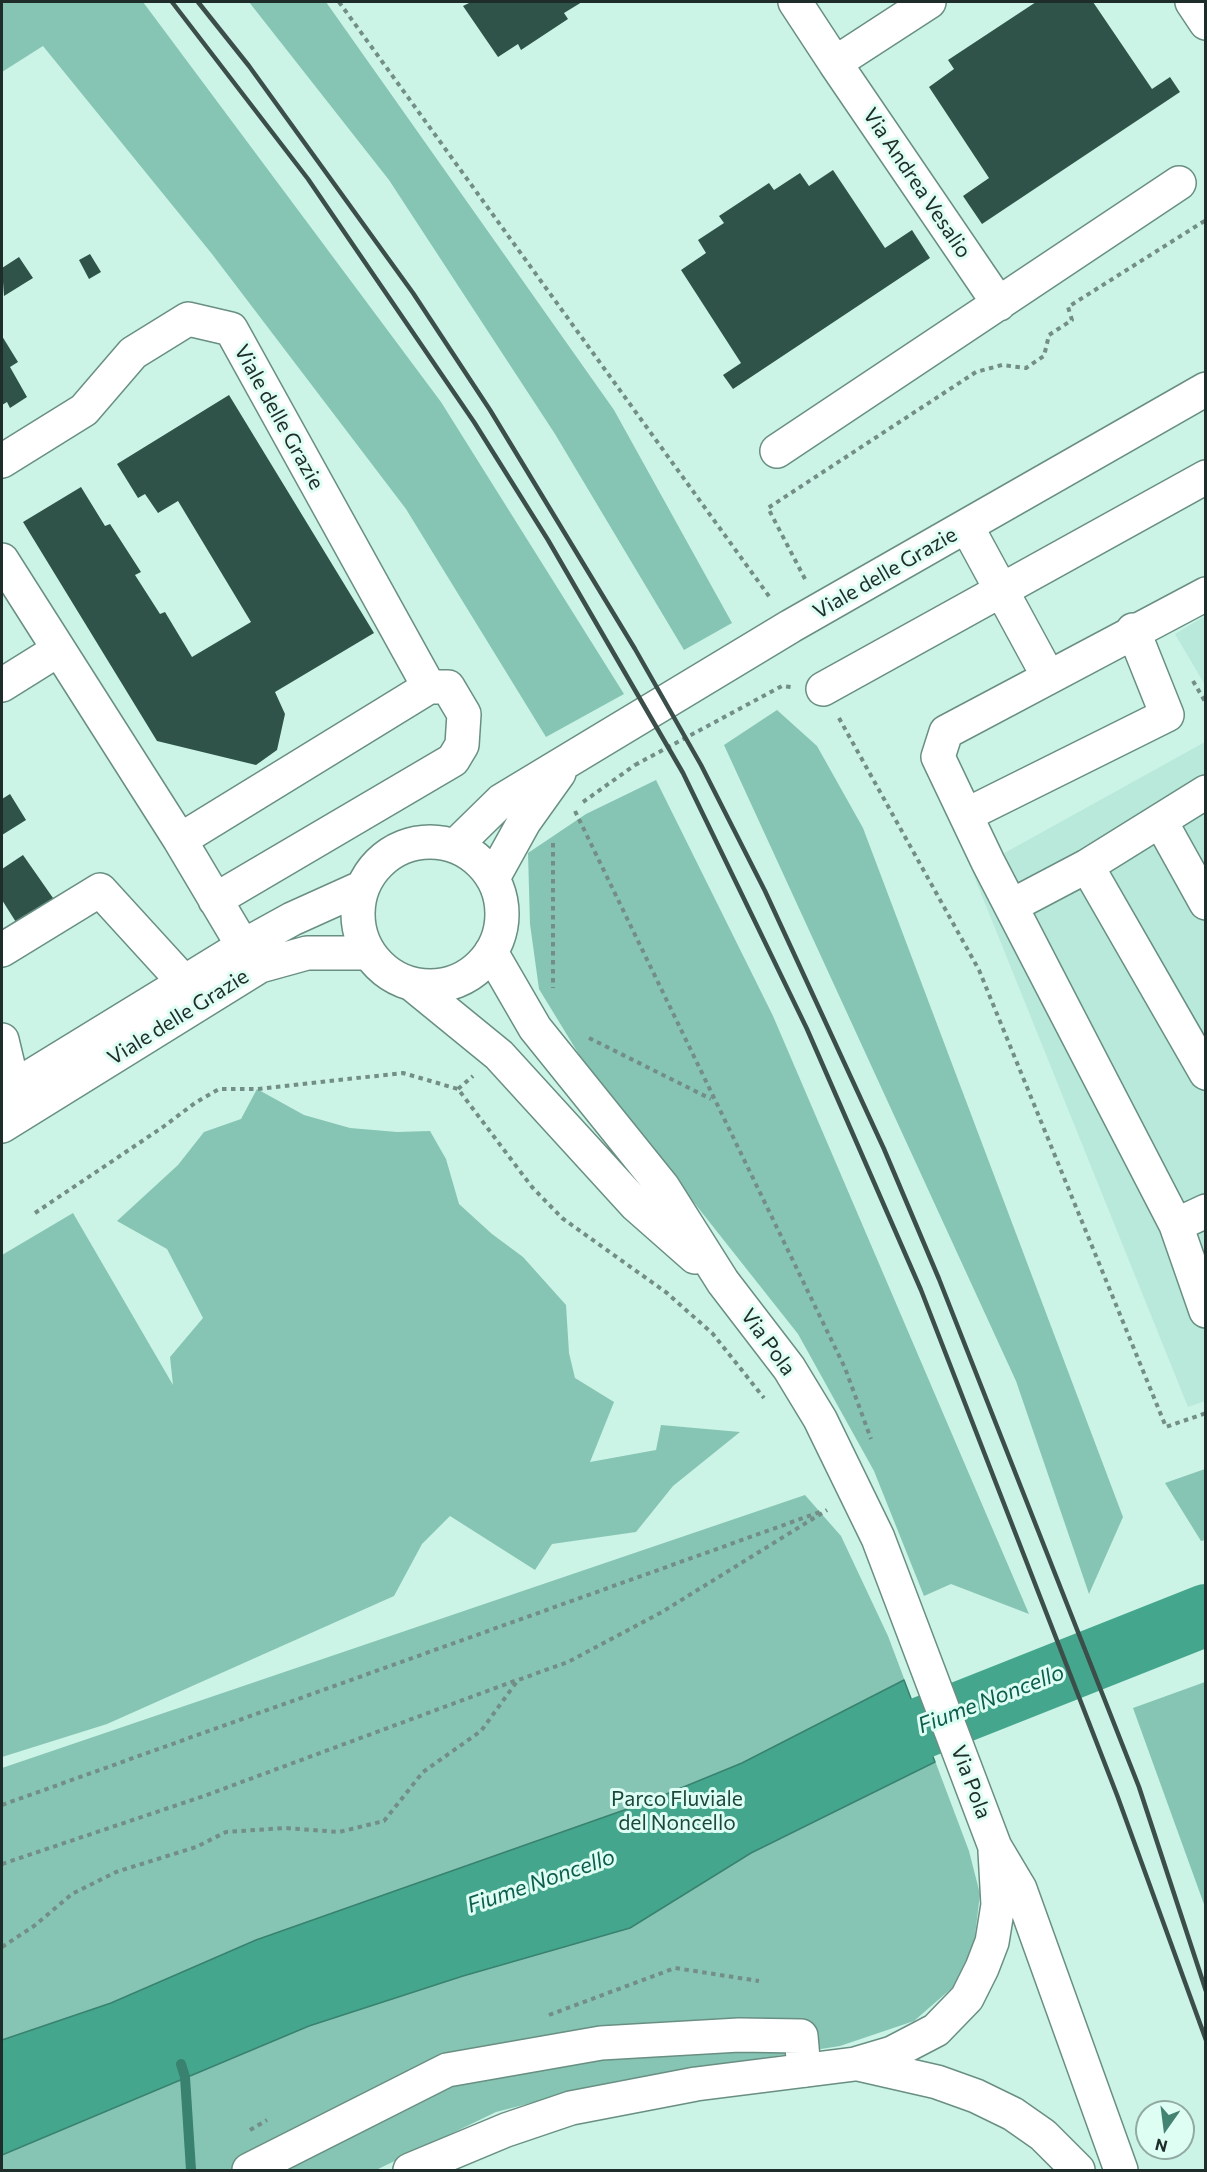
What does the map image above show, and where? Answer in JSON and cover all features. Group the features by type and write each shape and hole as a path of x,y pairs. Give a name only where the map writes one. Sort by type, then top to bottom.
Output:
{"main road":[{"name":"Via Andrea Vesalio","path":"795,2 999,304"},
{"path":"835,63 929,2"},
{"path":"1192,2 1206,23"},
{"path":"777,451 1179,183"},
{"name":"Viale delle Grazie","path":"2,461 84,410 133,352 188,319 231,329 429,687"},
{"name":"Viale delle Grazie","path":"455,846 501,801 791,626 1206,389"},
{"path":"823,689 1206,477"},
{"path":"967,527 1048,676"},
{"name":"Viale delle Grazie","path":"2,560 180,840 243,946"},
{"path":"1206,594 1133,630 946,732 938,757 1176,1225 1206,1311"},
{"path":"966,815 1167,715 1133,630"},
{"path":"2,685 58,650"},
{"path":"180,840 429,687 448,687 464,714 462,745 453,760 215,900"},
{"name":"Viale delle Grazie","path":"493,878 524,822 567,763"},
{"path":"1013,905 1088,866 1206,792"},
{"path":"1161,822 1206,903"},
{"path":"434,841 455,846 477,859 493,878 501,896 503,915 500,935 491,952 476,970 457,981 434,986 412,984 395,978 380,967 369,953 359,931 357,909 363,887 374,867 391,853 411,844 434,841"},
{"path":"1088,866 1206,1073"},
{"name":"Viale delle Grazie","path":"2,1040 7,1090 243,946 292,919 363,887"},
{"name":"Viale delle Grazie","path":"2,950 100,891 184,982"},
{"name":"Via Pola","path":"491,952 535,1028 663,1187 723,1282 789,1368 820,1419 878,1538 995,1846 1020,1889 1121,2170"},
{"name":"Viale delle Grazie","path":"2,1126 260,966 307,953 369,953"},
{"name":"Via Pola","path":"412,984 499,1055 636,1205 723,1282"},
{"path":"1176,1225 1206,1211"},
{"path":"410,2170 506,2130 571,2108 686,2086 855,2064 892,2053 936,2030 967,1998 992,1942 998,1905 995,1846"},
{"path":"249,2170 447,2070 601,2043 739,2035 801,2036 804,2070"},
{"path":"855,2064 936,2082 976,2096 1013,2114 1043,2135 1078,2170"}],"path":[{"path":"339,2 772,601 781,596"},
{"path":"798,584 806,579 768,508 976,372 1002,365 1026,368 1044,356 1049,336 1072,320 1068,307 1206,220"},
{"path":"567,818 574,808 635,765 782,686 823,689 979,970 1166,1427 1206,1413"},
{"path":"615,734 635,765"},
{"path":"574,808 712,1100 844,1368 873,1446"},
{"path":"553,836 552,984 555,993"},
{"path":"579,1034 712,1100"},
{"path":"35,1213 195,1103 219,1089 257,1089 403,1073 458,1089 532,1187 562,1218 682,1306 713,1334 767,1403"},
{"path":"824,1500 828,1509 878,1538"},
{"path":"2,1864 204,1796 568,1662 662,1612 828,1509"},
{"path":"2,1805 828,1509"},
{"path":"2,1947 81,1890 116,1872 196,1847 226,1832 285,1828 339,1832 384,1821 423,1772 481,1731 518,1680"}],"shaded area":[{"path":"1205,616 1205,685 1175,634"},
{"path":"1205,742 1205,1401 1188,1407 972,871"}],"green space":[{"path":"2,2 143,2 441,402 624,694 546,737 406,509 212,254 43,46 2,72"},
{"path":"249,2 326,2 614,410 732,623 684,650 555,434 389,180"},
{"path":"777,710 817,746 863,828 1123,1517 1089,1594 1016,1381 724,745"},
{"path":"656,780 773,1016 1029,1614 951,1584 924,1596 874,1471 798,1334 586,1066 539,989 530,924 528,853 586,814"},
{"path":"257,1089 304,1115 350,1128 397,1132 430,1131 446,1159 459,1204 492,1234 523,1257 566,1305 569,1353 575,1378 614,1402 590,1462 656,1450 661,1425 740,1432 673,1486 636,1532 552,1544 535,1570 450,1516 422,1544 394,1596 107,1724 2,1757 2,1255 73,1213 173,1385 170,1357 203,1318 167,1249 117,1221 178,1165 204,1132 241,1119"},
{"path":"1205,1469 1205,1540 1201,1541 1165,1483"},
{"name":"Parco Fluviale del Noncello","path":"805,1495 841,1536 888,1636 969,1851 980,1894 974,1944 953,1987 914,2021 840,2046 617,2081 496,2112 376,2170 2,2170 2,1768"},
{"path":"1206,1682 1205,1907 1133,1708"}],"water":[{"path":"904,1680 935,1762 751,1853 630,1928 463,1976 309,2026 2,2155 2,2040 111,2003 256,1940 647,1802 742,1763"}],"building":[{"path":"471,2 582,2 564,13 568,19 521,50 518,44 498,57 463,6"},
{"path":"1036,2 1093,2 1152,89 1170,77 1180,92 982,224 963,196 989,178 929,87 954,69 948,60"},
{"path":"833,170 885,248 912,230 930,258 733,389 723,375 741,363 681,270 706,253 698,240 724,223 719,216 769,183 774,190 800,173 809,186"},
{"path":"90,254 101,272 89,279 79,260"},
{"path":"19,257 33,278 4,296 2,268"},
{"path":"2,336 18,362 10,367 27,397 10,408 7,402 2,405"},
{"path":"229,395 374,633 275,692 285,714 277,750 256,765 157,741 23,522 81,487 105,526 110,524 141,572 135,575 160,614 165,612 192,657 251,622 178,501 158,513 145,494 138,498 117,464"},
{"path":"10,794 26,820 2,835 2,799"},
{"path":"23,855 60,908 21,930 2,900 2,869"}],"waterway":[{"name":"Fiume Noncello","path":"843,1759 1206,1615"},
{"path":"181,2064 185,2077 191,2170"}],"railway":[{"path":"172,2 308,179 474,422 548,540 683,773 807,1029 921,1290 1117,1795 1206,2040"},
{"path":"198,2 249,66 413,293 490,410 635,649 701,765 765,891 884,1149 939,1279 1139,1787 1206,1991"}]}
